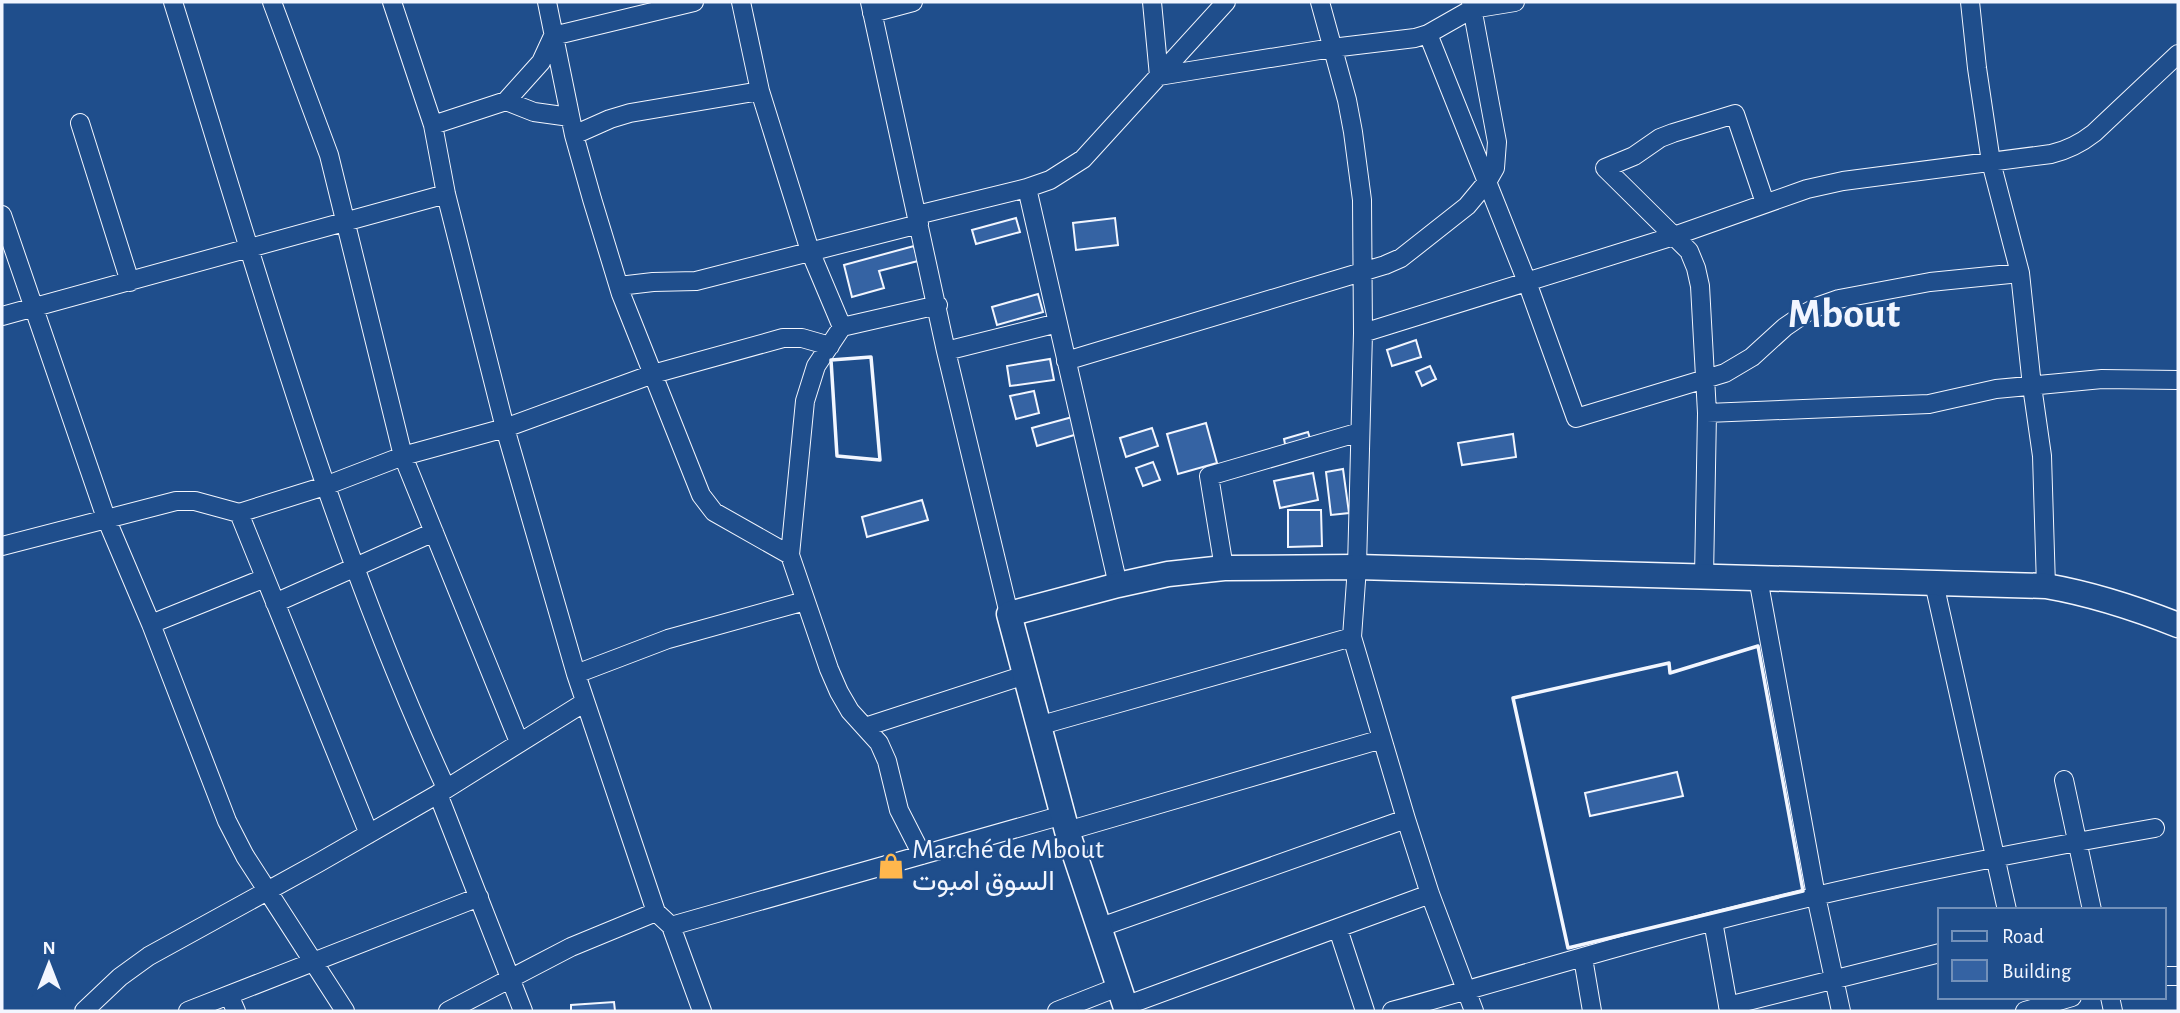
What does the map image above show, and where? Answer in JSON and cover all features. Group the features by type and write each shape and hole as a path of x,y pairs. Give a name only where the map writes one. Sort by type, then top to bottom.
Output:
{"main road":[{"path":"1123,1002 1065,823 1009,614 1168,573 1224,568 1357,567 2046,586 2113,601 2178,625"}],"street":[{"path":"173,2 325,486 523,1011"},
{"path":"272,2 322,135 403,456 519,742"},
{"path":"391,2 433,125 446,194 505,428 576,674 656,912 671,926 702,1011"},
{"path":"547,2 572,126 619,286 701,495 714,512 790,555"},
{"path":"552,36 694,2"},
{"path":"741,2 760,91 810,251 842,327"},
{"path":"913,2 871,7 946,351 1009,614"},
{"path":"1152,2 1159,76"},
{"path":"619,286 696,281 810,251 1051,180 1083,159 1226,2"},
{"path":"1320,2 1347,100 1362,200 1363,334 1357,567 1352,637 1430,894 1474,1011"},
{"path":"1159,76 1332,48 1415,38 1428,34 1472,5 1515,2"},
{"path":"1970,2 1991,162 2020,273 2044,476 2046,586"},
{"path":"1066,361 1362,273 1401,258 1467,206 1495,168 1497,142 1472,5"},
{"path":"1428,34 1527,282 1576,418 1725,373 1740,365 1804,314 1839,299 1930,282 2020,273"},
{"path":"433,125 506,101 541,62 552,36"},
{"path":"1363,334 1674,236 1807,189 1843,181 2068,150 2082,143 2178,54"},
{"path":"506,101 572,126 630,113 760,91"},
{"path":"1704,577 1707,413 1700,286 1696,268 1689,251 1605,167 1634,156 1673,132 1735,114 1765,203"},
{"path":"80,123 130,282"},
{"path":"1027,188 1118,585"},
{"path":"2,316 446,194"},
{"path":"2,219 106,518 151,624 227,821 236,840 345,1011"},
{"path":"922,855 899,810 887,761 879,743 850,711 839,692 790,555 805,401 816,366 842,327 938,305"},
{"path":"946,351 1058,323"},
{"path":"2,546 176,501 195,501 239,513 325,486 403,456 505,428 653,374 783,338 802,338 830,346"},
{"path":"1707,413 1930,404 1996,389 2112,378 2178,380"},
{"path":"1224,568 1209,476 1360,432"},
{"path":"239,513 369,834"},
{"path":"275,603 434,532"},
{"path":"151,624 265,578"},
{"path":"1758,578 1816,896 1841,1011"},
{"path":"1934,583 2007,908"},
{"path":"576,674 668,639 805,601"},
{"path":"1038,726 1352,637"},
{"path":"865,727 1024,676"},
{"path":"84,1011 120,977 149,956 369,834 585,702"},
{"path":"671,926 922,855 1065,823 1382,739"},
{"path":"2064,780 2092,908"},
{"path":"1098,928 1406,819"},
{"path":"1392,1011 1713,921 1816,896 1995,857 2155,828"},
{"path":"1057,1011 1123,1002 1338,929 1430,894"},
{"path":"188,1011 232,1003 312,961 479,897"},
{"path":"447,1011 571,947 656,912"},
{"path":"1713,921 1729,1009 1938,953"},
{"path":"1338,929 1365,1011"},
{"path":"1583,958 1592,1011"},
{"path":"2026,1011 2065,999"}],"building":[{"path":"1016,218 1020,232 976,244 972,230"},
{"path":"1115,218 1118,245 1076,250 1073,223"},
{"path":"914,246 918,261 879,271 884,288 852,297 844,265"},
{"path":"1038,294 1043,312 997,325 992,307"},
{"path":"1416,340 1421,357 1392,366 1387,350"},
{"path":"1050,359 1054,380 1010,386 1007,366"},
{"path":"1430,366 1436,379 1422,386 1416,372"},
{"path":"1034,391 1039,413 1016,419 1010,396"},
{"path":"1076,416 1081,433 1037,446 1032,428"},
{"path":"1206,423 1217,463 1178,474 1167,434"},
{"path":"1152,428 1158,446 1126,457 1120,438"},
{"path":"1308,432 1311,442 1286,449 1284,439"},
{"path":"1513,434 1516,457 1462,465 1458,443"},
{"path":"1153,462 1160,480 1143,486 1136,468"},
{"path":"1343,469 1349,513 1331,515 1326,472"},
{"path":"1313,473 1318,500 1280,508 1274,481"},
{"path":"922,500 928,520 867,537 862,517"},
{"path":"1288,510 1321,510 1322,546 1288,547"},
{"path":"1677,772 1683,796 1590,816 1585,793"},
{"path":"614,1002 615,1011 571,1011 571,1005"}],"wall":[{"path":"871,357 880,460 837,456 831,360 871,357"},
{"path":"1758,646 1803,891 1568,948 1513,698 1669,663 1670,673 1758,646"}],"place":[{"name":"Marché de Mbout السوق امبوت","path":"891,866"}],"district":[{"name":"Mbout","path":"1844,314"}]}
